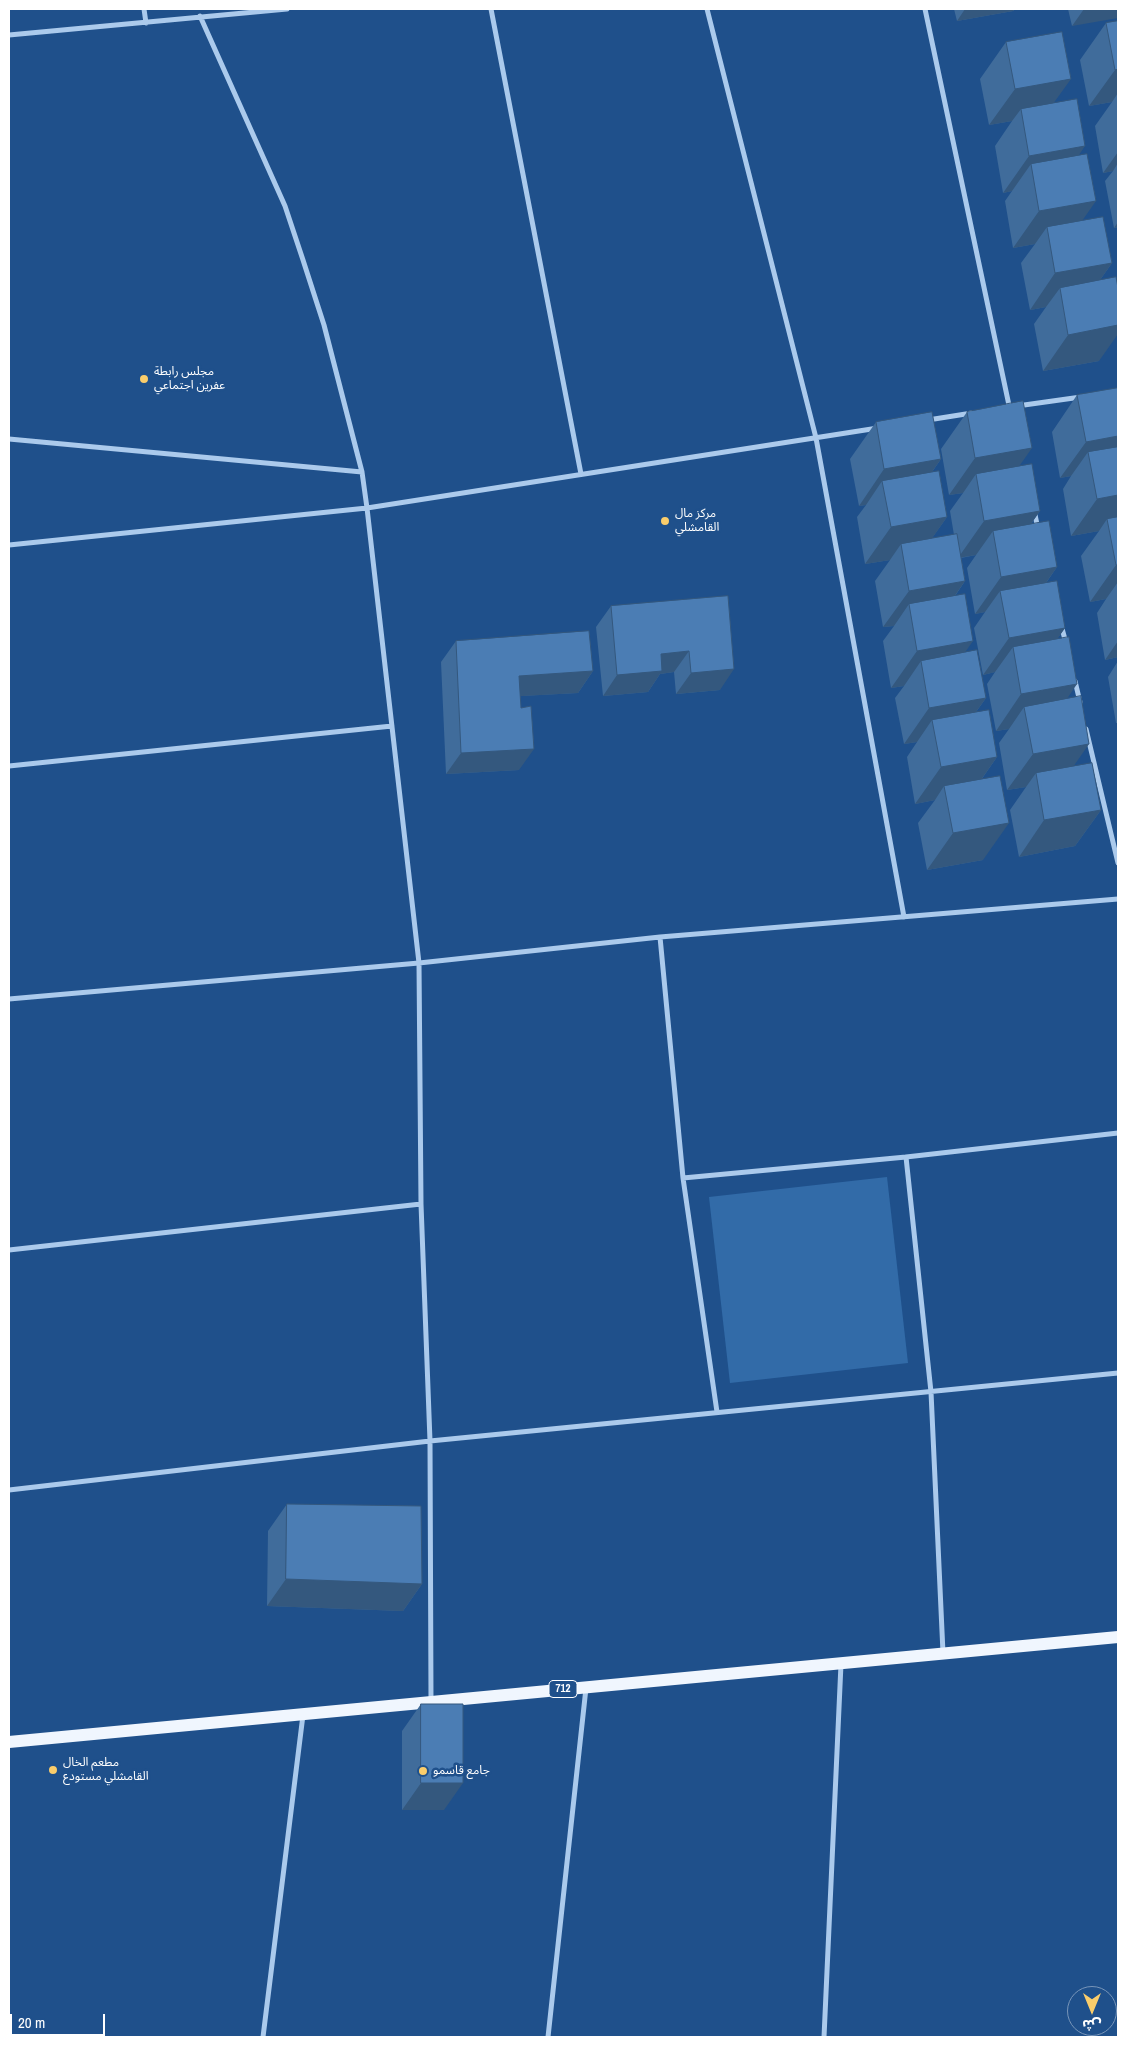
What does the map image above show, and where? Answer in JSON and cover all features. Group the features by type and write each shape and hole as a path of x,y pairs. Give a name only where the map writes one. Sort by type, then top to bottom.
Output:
{"main road":[{"name":"712","path":"9,1742 1118,1637"}],"street":[{"path":"144,9 146,23"},
{"path":"9,36 287,9"},
{"path":"491,9 581,474"},
{"path":"707,9 816,438 904,917"},
{"path":"925,9 1012,416"},
{"path":"200,16 285,206 324,325 362,472 367,508 418,963 421,1204 430,1441 431,1702"},
{"path":"1000,408 1091,395"},
{"path":"922,421 980,412"},
{"path":"9,545 367,508 884,427"},
{"path":"9,439 362,472"},
{"path":"1032,504 1039,533"},
{"path":"1060,620 1067,649"},
{"path":"1074,678 1081,707"},
{"path":"9,766 392,726"},
{"path":"1086,727 1118,862"},
{"path":"9,999 418,963 660,938 1118,898"},
{"path":"660,938 683,1178 717,1412"},
{"path":"683,1178 1118,1133"},
{"path":"906,1156 931,1392 943,1654"},
{"path":"9,1250 421,1204"},
{"path":"9,1490 430,1441 1118,1373"},
{"path":"824,2037 841,1663"},
{"path":"548,2037 586,1687"},
{"path":"263,2037 303,1714"}],"shaded area":[{"path":"887,1177 908,1363 730,1383 709,1197"}],"building":[{"path":"1118,21 1118,69 1115,70 1106,23"},
{"path":"1062,32 1071,79 1015,89 1006,42"},
{"path":"1077,99 1085,146 1029,156 1021,109"},
{"path":"1087,154 1096,201 1039,211 1031,164"},
{"path":"1103,217 1112,263 1055,273 1047,227"},
{"path":"1116,277 1118,288 1118,325 1068,335 1060,288"},
{"path":"1118,388 1118,436 1086,442 1077,395"},
{"path":"1023,401 1032,448 975,458 967,412"},
{"path":"932,412 941,459 884,469 876,422"},
{"path":"1118,447 1118,495 1097,499 1088,452"},
{"path":"1032,464 1040,511 984,521 976,474"},
{"path":"939,471 947,517 891,527 882,481"},
{"path":"1118,517 1118,565 1116,565 1107,519"},
{"path":"1049,521 1057,567 1001,577 993,531"},
{"path":"957,534 965,581 909,591 901,544"},
{"path":"1057,581 1065,628 1009,638 1000,591"},
{"path":"965,594 973,641 917,651 909,604"},
{"path":"728,596 734,669 691,673 689,651 661,654 662,671 617,675 611,606"},
{"path":"589,631 593,671 519,676 521,708 531,706 534,749 461,753 456,641"},
{"path":"1069,637 1077,684 1021,694 1013,647"},
{"path":"977,650 986,698 929,708 921,661"},
{"path":"1081,696 1089,744 1033,754 1024,707"},
{"path":"989,710 997,757 941,767 932,720"},
{"path":"1092,763 1101,810 1044,820 1036,773"},
{"path":"1000,776 1009,823 953,833 944,786"},
{"path":"287,1504 421,1506 422,1584 286,1579"},
{"path":"421,1704 463,1704 463,1783 421,1783"}],"place":[{"name":"مجلس رابطة عفرين اجتماعي","path":"144,379"},
{"name":"مركز مال القامشلي","path":"665,521"},
{"name":"مطعم الخال القامشلي مستودع","path":"53,1770"},
{"name":"جامع قاسمو","path":"423,1771"}]}
